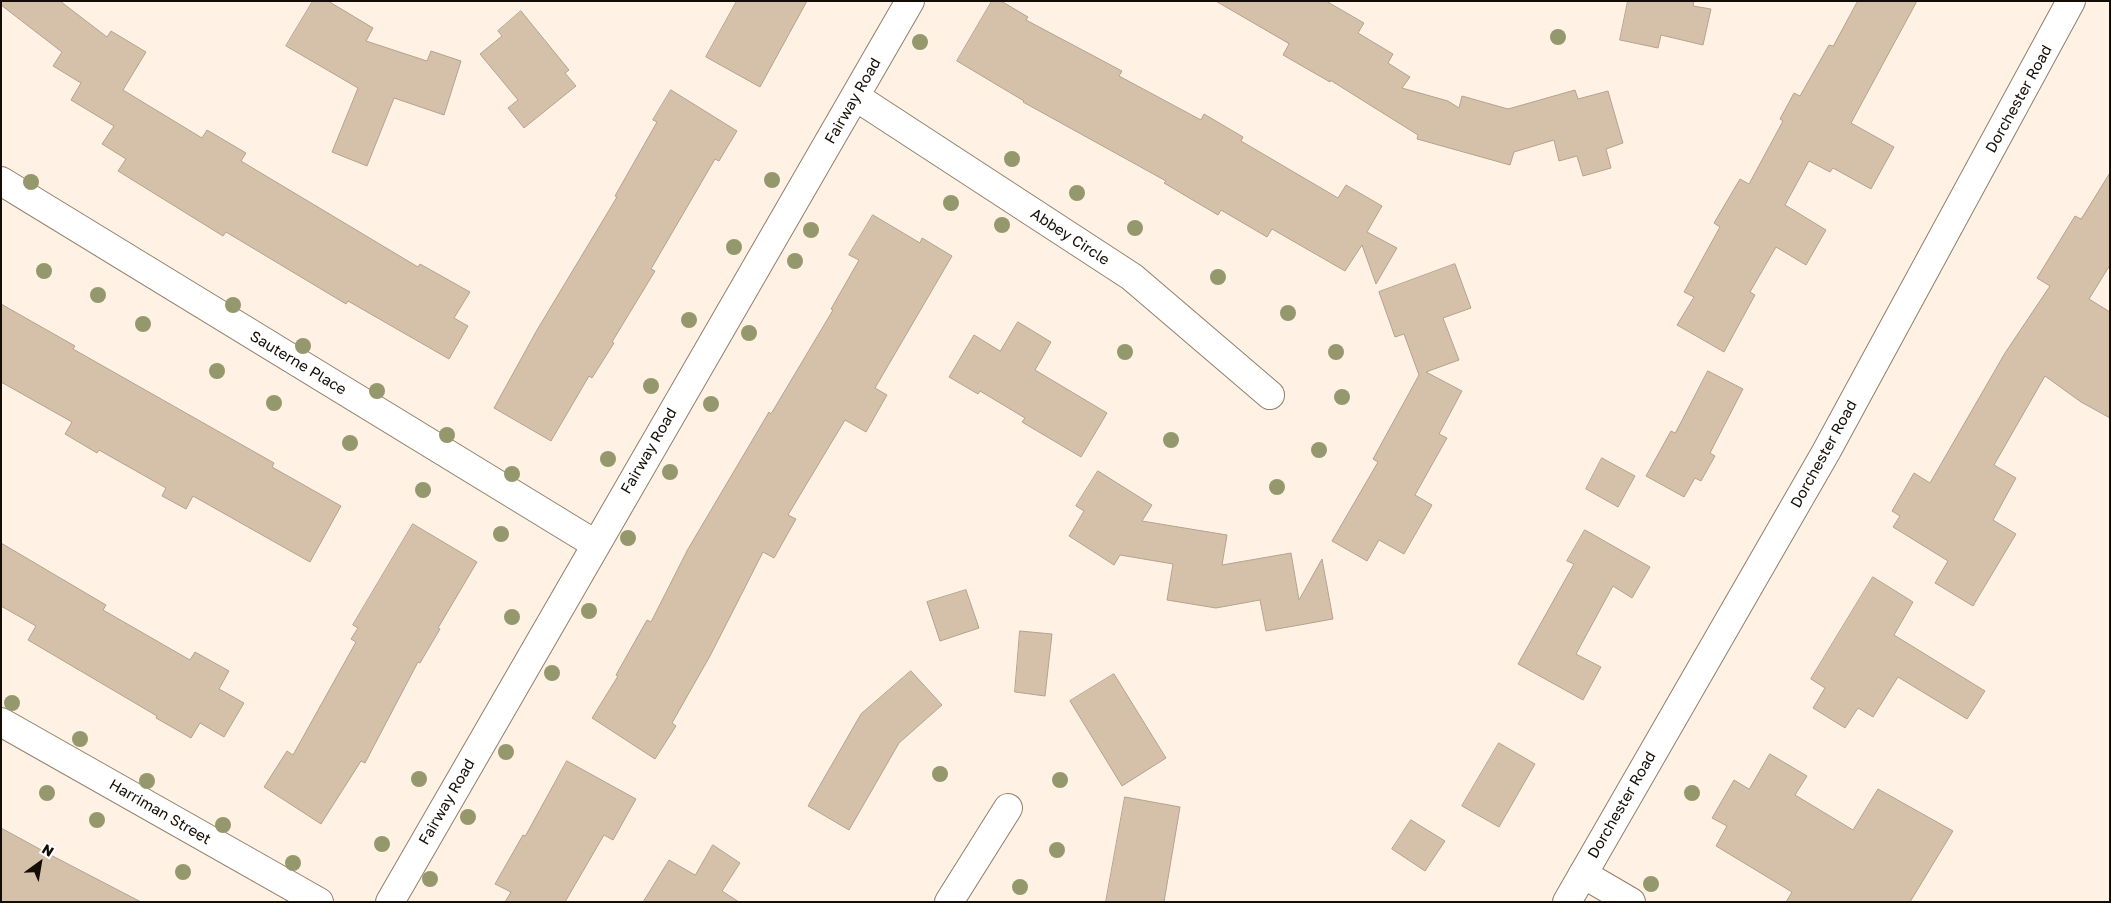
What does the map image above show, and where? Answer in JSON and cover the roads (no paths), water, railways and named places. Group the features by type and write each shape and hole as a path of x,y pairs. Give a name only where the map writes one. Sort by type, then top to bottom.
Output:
{"street":[{"name":"Fairway Road","path":"390,902 910,1"},
{"name":"Dorchester Road","path":"1567,902 1826,452 2072,1"},
{"name":"Abbey Circle","path":"856,97 1132,277 1270,395"},
{"name":"Sauterne Place","path":"1,181 595,544"},
{"name":"Harriman Street","path":"1,722 319,902"},
{"path":"949,902 1008,808"},
{"path":"1583,874 1631,902"}]}
